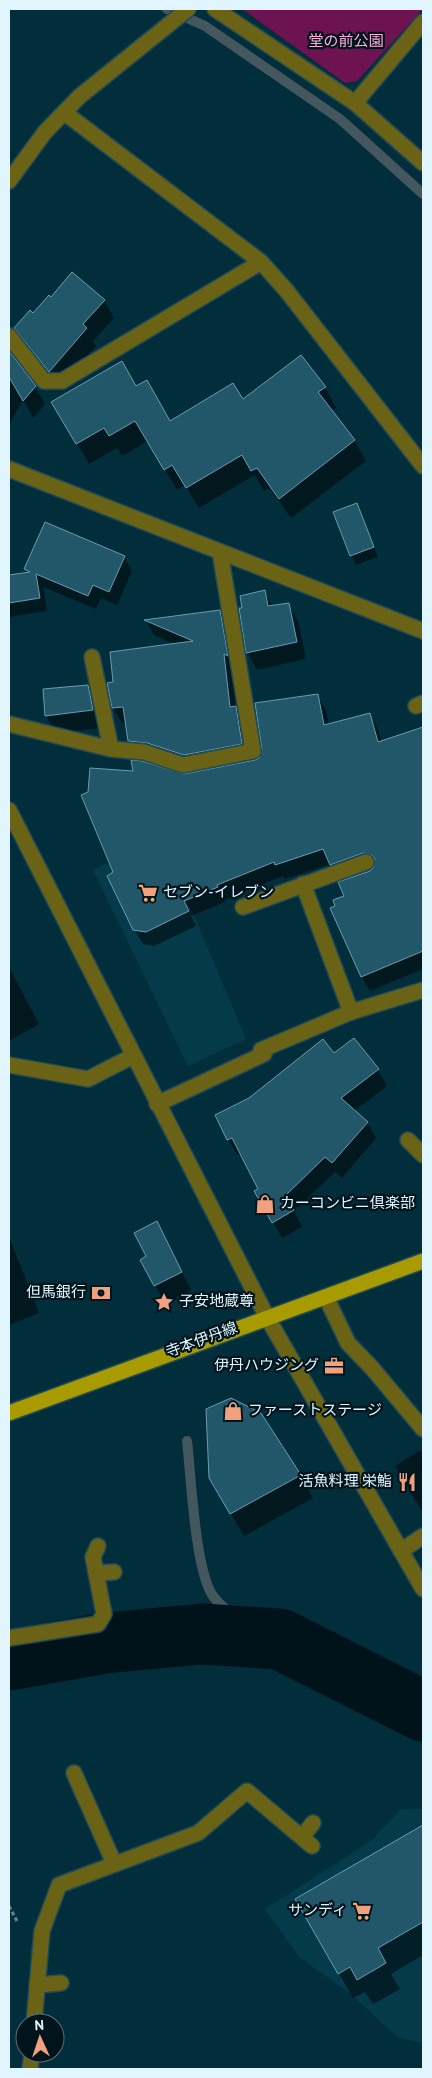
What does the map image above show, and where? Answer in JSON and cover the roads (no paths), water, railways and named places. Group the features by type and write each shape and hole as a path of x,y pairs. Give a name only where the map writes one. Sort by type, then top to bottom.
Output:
{"main road":[{"name":"寺本伊丹線","path":"9,1413 423,1261"}],"street":[{"path":"9,181 45,132 80,96 188,9"},
{"path":"215,9 354,104 423,163"},
{"path":"354,104 423,22"},
{"path":"65,113 261,262 286,290 423,466"},
{"path":"9,336 44,381 62,381 261,262"},
{"path":"9,469 423,631"},
{"path":"9,724 111,749 144,752 183,765 253,751 220,552"},
{"path":"92,657 111,749"},
{"path":"9,810 267,1317 423,1589"},
{"path":"243,907 366,862"},
{"path":"303,884 350,1012"},
{"path":"158,1104 264,1054 262,1050 350,1012 423,990"},
{"path":"9,1065 88,1079 133,1056"},
{"path":"408,1140 423,1155"},
{"path":"326,1297 348,1343 372,1368 423,1429"},
{"path":"401,1551 423,1536"},
{"path":"9,1638 98,1624 104,1614 93,1557 98,1546"},
{"path":"96,1573 114,1572"},
{"path":"74,1773 114,1863"},
{"path":"35,2013 42,1931 58,1885 198,1833 247,1791 307,1842 313,1823"},
{"path":"37,1985 61,1983"}],"waterway":[{"path":"167,9 205,26 340,119 423,194"},
{"path":"187,1441 198,1545 207,1584 213,1596 227,1610 280,1639"},
{"path":"9,1660 106,1643 202,1634 280,1639 423,1711"}],"place":[{"name":"セブン-イレブン","path":"148,893"},
{"name":"カーコンビニ倶楽部","path":"265,1204"},
{"name":"但馬銀行","path":"101,1293"},
{"name":"子安地蔵尊","path":"164,1302"},
{"name":"伊丹ハウジング","path":"334,1366"},
{"name":"ファーストステージ","path":"233,1411"},
{"name":"活魚料理 栄鮨","path":"407,1482"},
{"name":"サンディ","path":"362,1911"}],"park label":[{"name":"堂の前公園","path":"346,42"}]}
